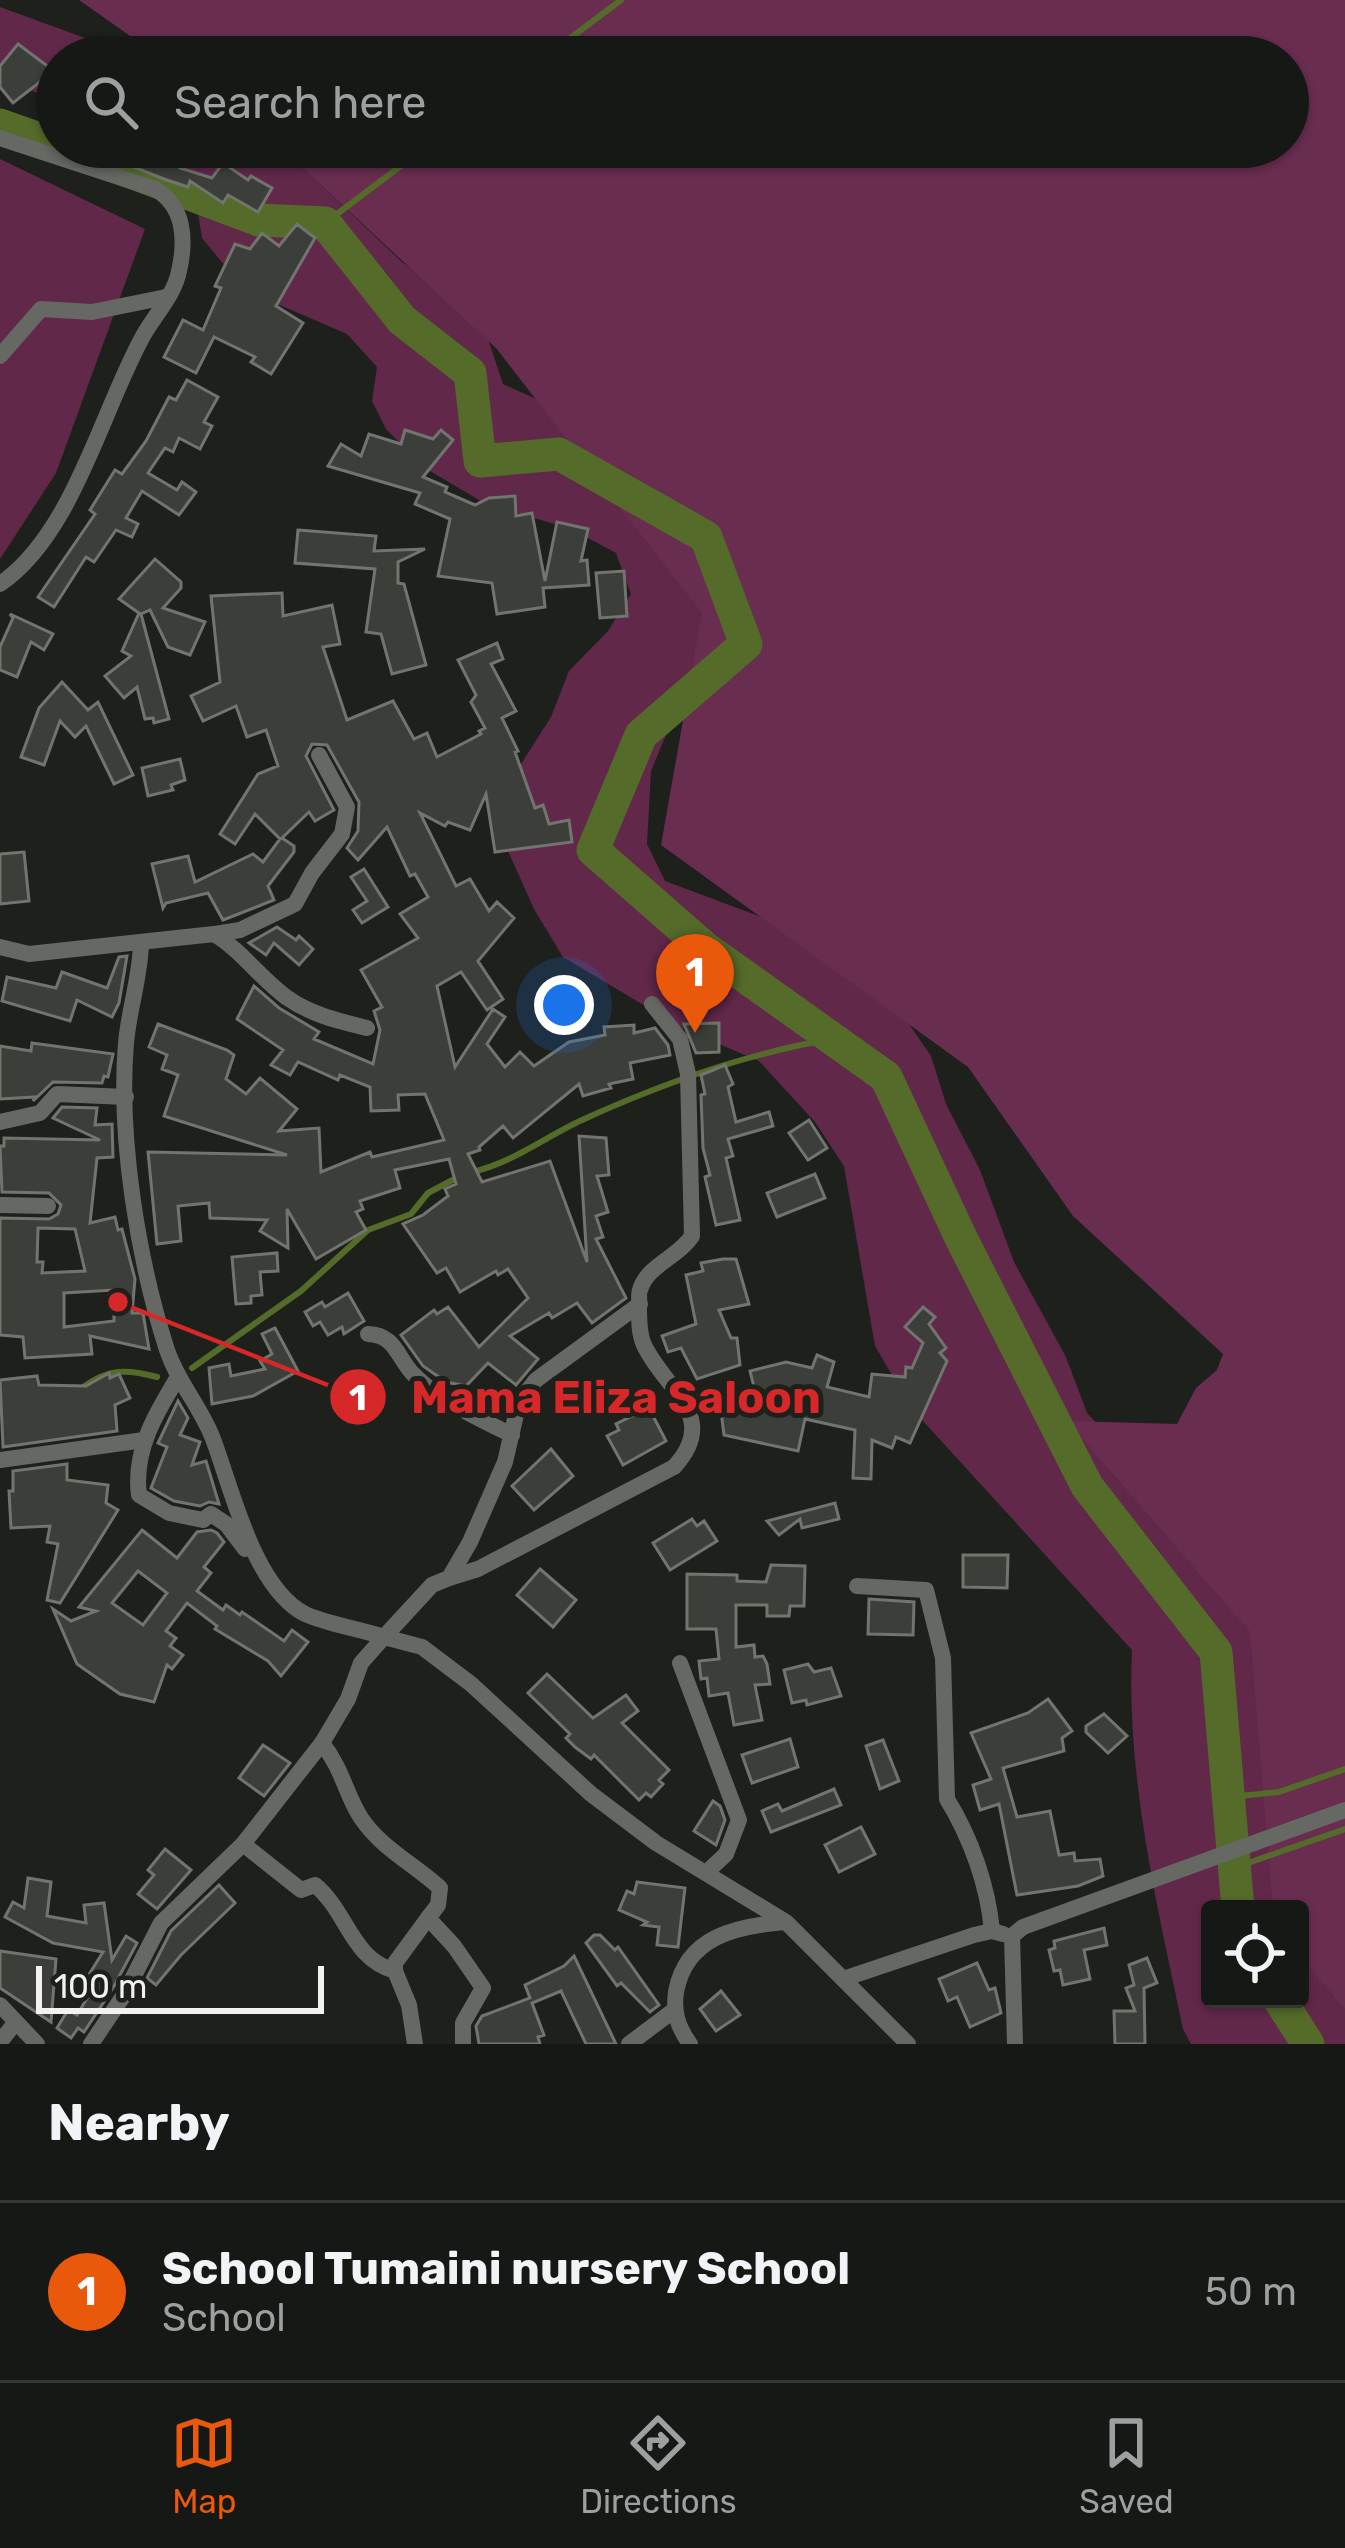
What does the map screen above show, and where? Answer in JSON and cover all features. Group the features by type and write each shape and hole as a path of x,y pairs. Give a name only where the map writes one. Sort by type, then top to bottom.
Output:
{"street":[{"path":"0,138 36,150"},
{"path":"0,584 16,573 52,529 142,337 178,278 184,240 168,196 87,168"},
{"path":"0,356 41,309 92,312 166,297"},
{"path":"0,947 29,954 214,934 240,930 295,904 312,872 342,834 347,807 319,755"},
{"path":"214,934 286,997 327,1018 367,1028"},
{"path":"141,944 126,1041 130,1181 167,1350 212,1433 261,1561 287,1600 302,1612 422,1647 471,1684 591,1794 656,1843 786,1922 908,2044"},
{"path":"91,2044 124,1995 161,1923 243,1844 322,1742 348,1699 361,1664 432,1585 478,1569 596,1511 674,1467 684,1456 694,1431 692,1416 643,1344 638,1292 646,1278 692,1236 688,1074 680,1039 652,1004"},
{"path":"0,1122 40,1113 57,1094 126,1097"},
{"path":"0,1205 48,1206"},
{"path":"449,1578 505,1462 519,1402 536,1380 640,1304"},
{"path":"368,1334 392,1341 414,1375 512,1435"},
{"path":"178,1377 144,1441 139,1496 169,1513 203,1520 211,1514 261,1561"},
{"path":"0,1460 144,1441"},
{"path":"857,1586 926,1590 943,1658 947,1799 987,1891 992,1931"},
{"path":"680,1664 740,1820 725,1854 707,1872"},
{"path":"322,1742 340,1766 358,1814 369,1828 440,1888 439,1905 404,1947 395,1971 409,2005 415,2044"},
{"path":"1012,1936 1023,1927 1345,1810"},
{"path":"243,1844 301,1890 315,1886 322,1891 338,1908 362,1954 377,1966 395,1971"},
{"path":"428,1918 465,1959 483,1988 463,2023 463,2044"},
{"path":"690,2044 673,2011 679,1979 694,1951 714,1936 786,1922"},
{"path":"843,1978 992,1931 1012,1936"},
{"path":"1012,1936 1015,2044"},
{"path":"0,2006 37,2044"},
{"path":"629,2044 673,2011"},
{"path":"0,2042 15,2023"}],"shaded area":[{"path":"79,0 1345,0 1345,2009 1309,1967 1309,1900 1272,1900 1250,1632 1067,1421 1177,1424 1196,1388 1217,1370 1223,1354 1073,1216 968,1067 661,845 702,613 496,348 303,168 1309,168 1309,36 130,36"},
{"path":"0,7 79,36 36,36 36,93 0,78"},
{"path":"0,159 145,229 56,473 0,559"},
{"path":"171,168 303,168 402,262 482,321 503,384 545,403 742,651 684,692 651,771 647,844 665,881 764,918 880,982 931,1056 946,1104 980,1170 1014,1262 1066,1357 1087,1413 1147,1476 1243,1600 1267,1682 1290,1900 1201,1900 1201,2008 1309,2008 1309,1962 1345,2006 1345,2044 1191,2044 1183,2029 1146,1841 1134,1745 1132,1650 912,1409 875,1346 844,1166 815,1122 759,1061 682,1028 563,957 534,909 508,851 514,775 551,717 569,671 608,631 631,594 616,553 571,529 484,503 425,468 386,429 372,401 377,367 347,334 245,290 202,238 195,193"}],"building":[{"path":"18,44 36,58 36,85 13,103 0,87 0,66"},
{"path":"136,168 180,168 212,178 219,168 230,168 272,188 258,212 228,195 223,203 190,181 188,187"},
{"path":"297,224 315,238 276,306 303,323 271,374 251,362 255,357 214,337 196,373 164,357 183,320 203,330 221,288 215,286 235,244 250,249 262,233 279,246"},
{"path":"187,380 218,397 204,422 212,426 200,449 179,438 173,452 165,448 148,473 177,490 182,482 196,492 179,515 142,491 126,518 138,524 132,537 116,530 94,562 86,557 54,607 38,597 95,514 90,510 115,470 122,474 169,397 176,400"},
{"path":"405,430 433,439 441,430 453,440 423,477 447,487 445,492 475,505 489,498 515,496 516,516 532,513 545,581 557,522 588,529 581,561 587,560 589,585 543,588 545,607 497,614 492,583 438,576 450,519 415,504 420,493 328,466 341,444 361,456 369,434 401,444"},
{"path":"298,530 376,536 374,551 425,549 398,562 398,583 404,584 426,665 392,674 381,634 366,632 375,569 295,563"},
{"path":"155,559 181,582 163,608 205,622 190,655 168,647 150,610 141,614 169,719 154,723 153,718 145,719 137,687 124,698 105,676 131,656 122,651 139,613 119,599"},
{"path":"624,571 627,616 600,618 596,573"},
{"path":"282,593 283,616 332,605 340,644 323,647 347,720 393,701 414,739 427,733 437,757 485,728 471,702 476,695 458,660 497,643 503,659 491,664 516,711 502,718 518,751 535,808 543,805 549,824 569,820 572,842 495,852 486,794 470,830 448,822 445,826 420,813 456,886 470,879 489,911 497,902 514,918 478,961 503,999 487,1010 461,972 437,986 455,1067 493,1009 505,1017 487,1044 505,1067 520,1052 534,1066 569,1042 605,1035 604,1027 634,1025 634,1033 655,1028 668,1045 670,1055 630,1063 633,1079 583,1096 579,1084 513,1138 503,1126 480,1150 468,1154 482,1182 550,1161 587,1262 579,1136 606,1138 609,1175 597,1176 608,1212 596,1216 603,1237 596,1239 626,1298 592,1323 577,1303 510,1336 538,1359 516,1385 488,1363 466,1386 446,1382 423,1366 401,1335 434,1310 437,1314 448,1307 479,1347 528,1298 508,1269 460,1292 446,1268 437,1273 403,1224 448,1196 445,1189 456,1184 449,1159 395,1170 400,1188 360,1201 363,1209 356,1212 366,1230 316,1259 287,1209 288,1248 260,1231 267,1220 210,1218 209,1203 178,1206 181,1241 157,1244 148,1152 287,1155 164,1116 178,1075 162,1069 167,1055 149,1047 158,1024 227,1050 234,1055 226,1079 246,1094 260,1078 297,1109 279,1131 319,1128 321,1172 370,1152 372,1157 444,1140 425,1094 398,1095 399,1110 371,1111 370,1087 340,1075 338,1080 298,1062 290,1075 271,1065 283,1050 237,1019 254,986 319,1032 314,1039 373,1064 380,1030 374,1011 382,1007 361,970 418,938 400,914 428,897 415,874 410,876 387,827 358,860 347,848 358,831 359,802 327,745 312,744 306,756 334,810 315,821 309,812 282,838 294,846 294,852 268,886 274,900 223,920 208,893 166,903 163,908 152,864 188,856 195,882 253,854 263,862 280,839 255,814 235,844 220,834 258,774 278,766 266,730 247,737 236,706 203,721 191,696 220,682 211,596"},
{"path":"10,614 53,634 44,650 31,642 17,677 0,670 0,647 13,618"},
{"path":"62,682 88,710 98,702 133,775 114,784 86,726 75,737 60,721 44,765 21,757 39,708"},
{"path":"180,759 185,780 171,785 173,790 148,796 142,768"},
{"path":"24,852 29,901 0,904 0,854"},
{"path":"364,869 388,907 362,923 353,910 367,901 351,877"},
{"path":"277,927 296,940 299,936 313,949 299,965 274,943 266,955 249,943"},
{"path":"127,956 112,1017 77,1000 70,1021 2,1001 7,977 56,988 62,972 107,988 119,957"},
{"path":"719,1023 719,1052 696,1053 684,1024"},
{"path":"32,1043 113,1054 108,1077 102,1083 53,1082 33,1101 35,1097 0,1099 0,1046 31,1051"},
{"path":"725,1065 733,1084 728,1087 736,1122 769,1112 773,1126 728,1139 733,1156 726,1158 740,1220 716,1225 705,1177 710,1175 703,1148 701,1075"},
{"path":"62,1107 97,1108 95,1125 112,1124 113,1157 97,1158 90,1223 115,1217 118,1230 122,1229 135,1279 132,1313 143,1313 149,1349 90,1336 92,1354 25,1358 23,1337 0,1335 0,1218 49,1219 61,1205 49,1193 2,1192 0,1146 4,1138 100,1140 53,1118","holes":["38,1228 75,1229 85,1271 42,1273 43,1262 37,1262","114,1290 114,1321 64,1327 64,1293"]},
{"path":"809,1120 827,1148 808,1160 789,1133"},
{"path":"815,1174 825,1198 777,1217 767,1193"},
{"path":"277,1253 278,1271 260,1272 262,1295 251,1296 251,1303 236,1304 232,1257"},
{"path":"736,1259 749,1304 719,1310 731,1338 737,1338 740,1365 697,1379 681,1348 668,1352 662,1336 696,1324 686,1275 703,1271 701,1263"},
{"path":"348,1293 364,1321 344,1334 342,1327 328,1335 320,1322 313,1326 305,1312"},
{"path":"923,1307 935,1317 929,1324 946,1348 940,1353 947,1361 910,1443 896,1437 892,1448 872,1440 871,1479 853,1478 855,1430 805,1419 798,1451 724,1435 720,1403 757,1399 750,1371 786,1362 812,1368 817,1355 834,1362 827,1387 869,1397 872,1374 905,1377 906,1367 912,1368 923,1343 905,1327"},
{"path":"275,1328 298,1371 253,1396 212,1404 209,1368 229,1364 231,1376 265,1369 260,1361 272,1354 262,1334"},
{"path":"109,1373 110,1378 119,1374 130,1398 115,1405 117,1431 3,1447 0,1380 37,1376 39,1385 86,1386"},
{"path":"178,1401 188,1418 180,1435 200,1442 192,1465 206,1461 219,1504 174,1501 151,1488 167,1447 158,1443"},
{"path":"651,1412 666,1441 623,1465 607,1436 619,1430 616,1424"},
{"path":"551,1449 573,1476 534,1510 512,1486"},
{"path":"67,1464 67,1480 108,1485 106,1503 118,1510 60,1603 47,1600 58,1544 47,1542 50,1526 11,1528 9,1491 13,1491 13,1471"},
{"path":"835,1503 839,1519 802,1528 800,1519 779,1535 767,1521"},
{"path":"692,1519 697,1526 704,1521 717,1541 670,1570 653,1543"},
{"path":"142,1530 177,1558 197,1532 211,1530 224,1542 204,1567 211,1573 197,1591 223,1610 226,1605 242,1612 284,1641 292,1630 308,1642 281,1676 268,1661 215,1629 187,1603 166,1631 176,1638 170,1646 183,1655 172,1669 167,1665 154,1702 120,1694 77,1664 53,1609 71,1621 96,1611 79,1607","holes":["138,1571 167,1593 143,1625 112,1603"]},
{"path":"963,1555 1008,1555 1007,1588 963,1587"},
{"path":"771,1565 805,1566 804,1606 790,1606 789,1616 767,1616 767,1605 736,1605 736,1647 754,1645 755,1657 763,1656 767,1664 770,1684 755,1685 762,1720 734,1725 728,1693 709,1696 707,1678 701,1679 699,1661 719,1659 716,1629 687,1629 687,1574 737,1575 737,1581 766,1582"},
{"path":"540,1569 576,1600 553,1627 517,1595"},
{"path":"869,1599 914,1602 913,1635 868,1634"},
{"path":"808,1664 814,1672 831,1668 841,1696 807,1705 806,1700 792,1703 784,1670"},
{"path":"547,1674 593,1718 626,1695 638,1711 622,1723 669,1770 651,1797 646,1793 639,1800 594,1755 591,1759 566,1738 570,1734 528,1693"},
{"path":"1048,1699 1072,1731 1062,1738 1064,1751 1003,1768 1017,1817 1050,1811 1059,1855 1074,1853 1075,1861 1100,1859 1103,1876 1078,1886 1017,1895 999,1804 980,1810 973,1785 991,1779 971,1733 1028,1713"},
{"path":"1104,1714 1127,1736 1108,1753 1086,1732 1086,1726"},
{"path":"790,1739 798,1767 752,1783 742,1755"},
{"path":"883,1740 899,1781 880,1789 866,1746"},
{"path":"263,1745 290,1763 264,1796 239,1778"},
{"path":"834,1789 841,1805 771,1832 762,1811 778,1804 782,1811"},
{"path":"713,1801 725,1820 716,1845 694,1831"},
{"path":"861,1827 875,1854 839,1872 825,1845"},
{"path":"165,1849 191,1870 157,1909 138,1894 154,1875 148,1870"},
{"path":"28,1878 51,1882 47,1916 86,1923 84,1905 104,1903 112,1960 126,1936 137,1943 84,2032 78,2028 71,2038 57,2028 68,2010 77,2015 92,1990 83,1984 103,1952 53,1943 5,1917 13,1902 24,1908"},
{"path":"637,1882 685,1888 678,1947 657,1945 659,1927 643,1925 647,1922 619,1910 627,1891 634,1894"},
{"path":"219,1885 235,1903 156,1985 147,1978 171,1931"},
{"path":"1104,1928 1107,1945 1084,1950 1090,1979 1063,1985 1049,1950 1055,1948 1054,1941"},
{"path":"594,1935 615,1950 618,1947 659,2005 650,2012 621,1983 617,1986 586,1943"},
{"path":"0,1951 56,1959 51,2022 0,1988"},
{"path":"574,1956 616,2044 586,2044 561,1991 532,2003 544,2035 538,2037 540,2044 479,2044 476,2026 482,2016 530,1998 525,1985"},
{"path":"1147,1958 1157,1983 1144,1988 1145,2044 1115,2044 1114,2011 1135,2011 1126,1988 1134,1985 1129,1965"},
{"path":"977,1963 989,1990 995,1988 1001,2013 970,2027 957,1997 948,2001 939,1979"},
{"path":"721,1991 740,2015 716,2031 700,2009"}],"waterway":[{"path":"573,36 621,0"},
{"path":"0,125 36,138"},
{"path":"120,168 259,220 325,223 402,320 470,373 480,461 559,454 706,537 746,644 641,735 593,850 705,948 886,1077 961,1238 1087,1486 1216,1652 1237,1900"},
{"path":"325,223 398,168"},
{"path":"472,1172 673,1082 736,1061 832,1039"},
{"path":"192,1368 301,1291 368,1230 411,1214 428,1193 460,1176"},
{"path":"82,1388 118,1372 157,1377"},
{"path":"1229,1797 1279,1792 1345,1769"},
{"path":"1234,1868 1345,1829"},
{"path":"1285,2008 1308,2044"}],"place":[{"name":"School Tumaini nursery School","path":"695,1033"},
{"name":"Mama Eliza Saloon","path":"118,1302"}]}
